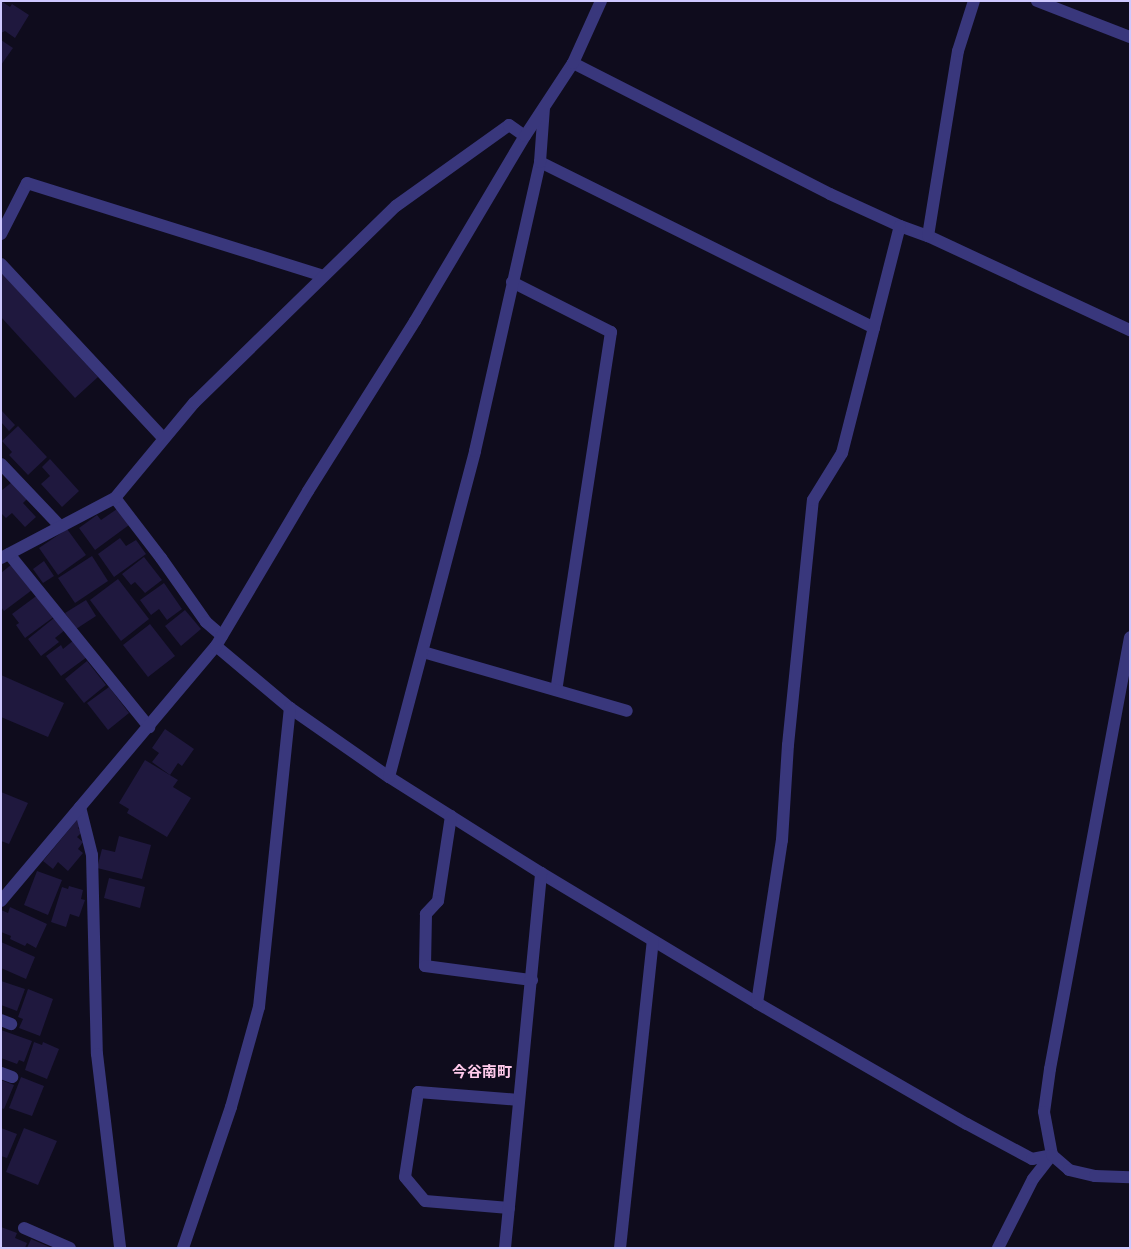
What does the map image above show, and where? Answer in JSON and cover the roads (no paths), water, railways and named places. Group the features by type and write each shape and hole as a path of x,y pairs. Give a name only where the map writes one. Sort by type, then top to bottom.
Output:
{"street":[{"path":"1,901 219,641 308,491 414,321 525,136 573,63 601,1"},
{"path":"928,236 958,52 974,1"},
{"path":"1037,1 1130,37"},
{"path":"573,63 830,194 900,226 928,236 1130,330"},
{"path":"389,777 475,451 540,162 544,108"},
{"path":"149,726 5,556 115,498 194,403 396,206 507,126 509,125 525,136"},
{"path":"540,162 874,328"},
{"path":"1,234 27,183 323,276"},
{"path":"757,1003 782,840 788,745 812,500 842,453 900,226"},
{"path":"1,264 163,438"},
{"path":"512,282 611,332 556,690"},
{"path":"1,464 60,526"},
{"path":"115,498 161,558 219,641 290,708 389,777 541,873 757,1003 1032,1159 1052,1155"},
{"path":"1130,637 1126,676 1050,1069 1044,1112 1052,1155 1070,1170 1095,1176 1130,1177"},
{"path":"423,652 627,711"},
{"path":"182,1248 231,1107 259,1008 290,708"},
{"path":"80,807 92,855 97,1054 120,1248"},
{"path":"451,816 438,901 426,914 425,966 532,980"},
{"path":"505,1248 541,873"},
{"path":"620,1248 653,941"},
{"path":"509,1208 425,1201 405,1177 418,1092 519,1100"},
{"path":"998,1248 1033,1179 1052,1155"},
{"path":"24,1228 70,1248"}],"district":[{"name":"今谷南町","path":"482,1072"}]}
